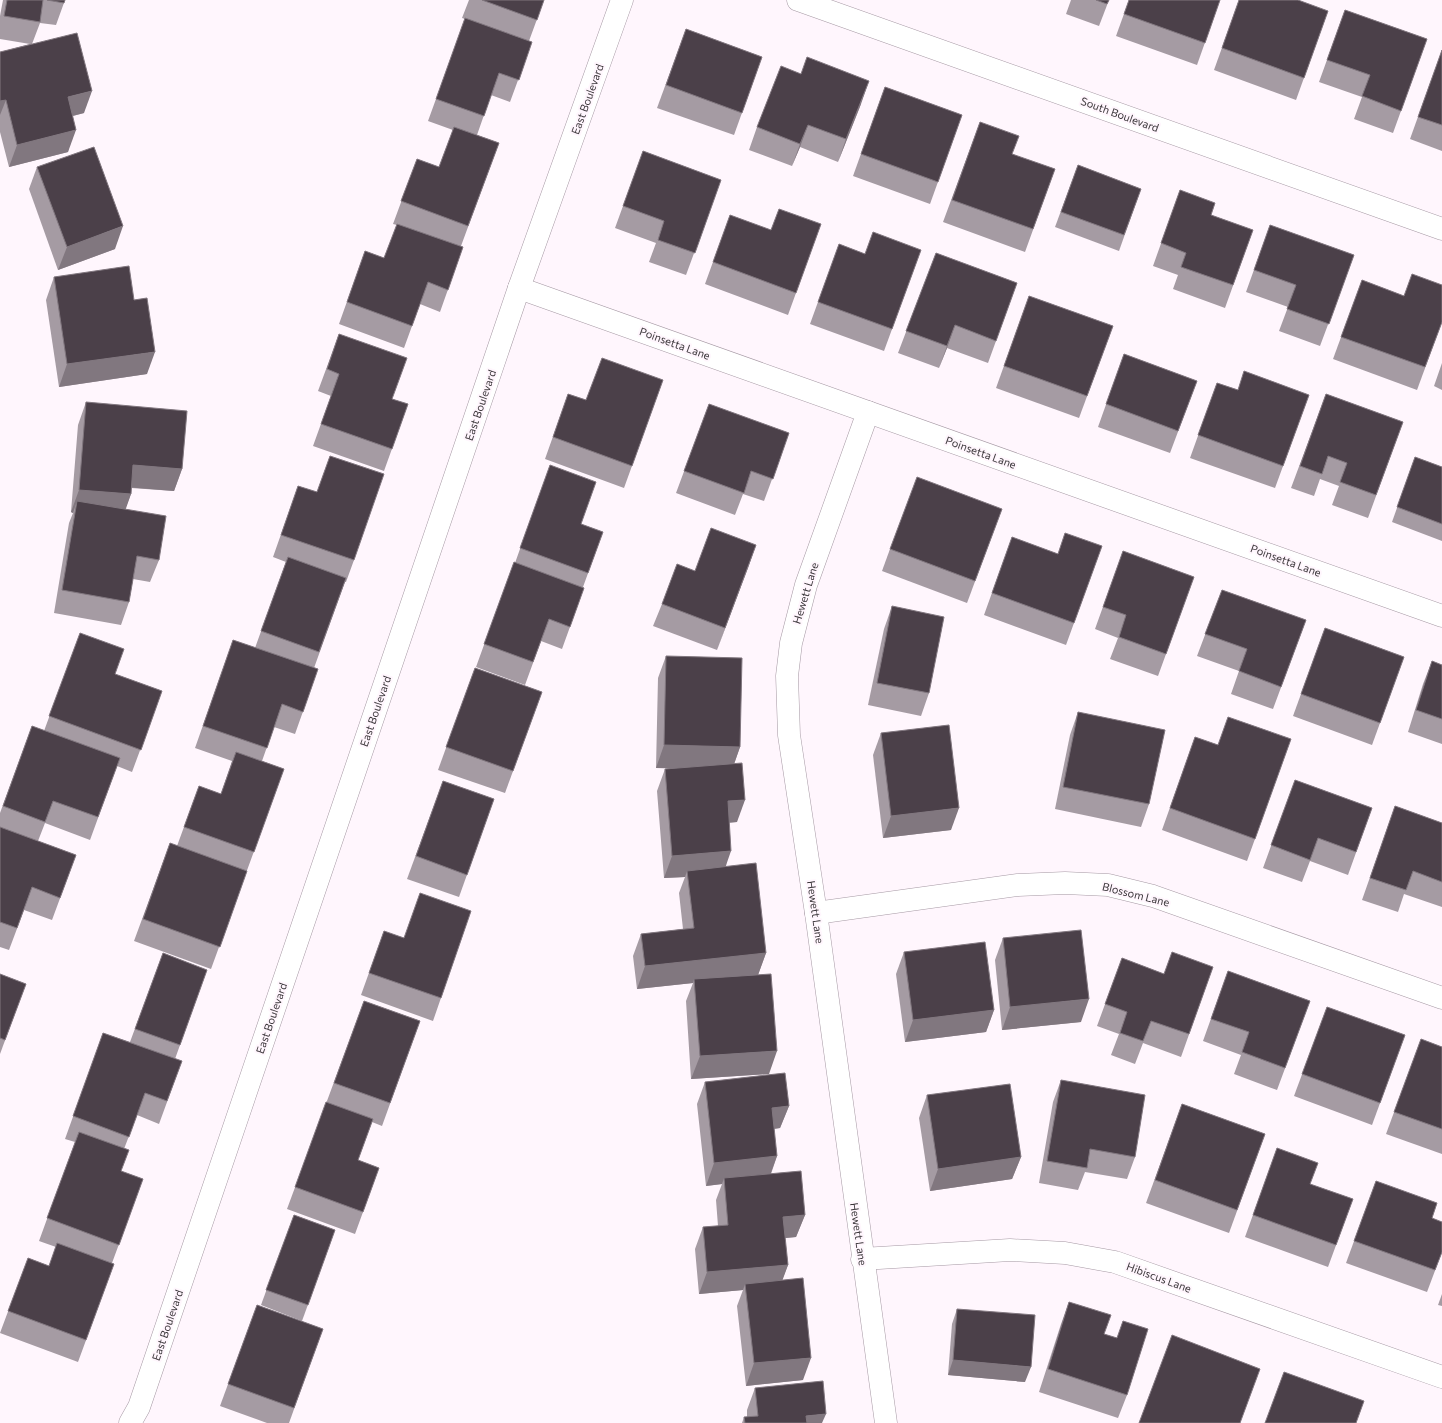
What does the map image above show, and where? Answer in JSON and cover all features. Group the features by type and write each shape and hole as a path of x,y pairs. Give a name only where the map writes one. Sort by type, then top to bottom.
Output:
{"street":[{"name":"East Boulevard","path":"130,1423 139,1407 519,288 622,0"},
{"name":"South Boulevard","path":"798,0 1442,229"},
{"name":"Poinsetta Lane","path":"519,288 1442,616"},
{"name":"Hewett Lane","path":"868,412 806,586 791,643 787,676 789,735 816,914 862,1259 886,1423"},
{"name":"Blossom Lane","path":"816,914 1018,884 1065,883 1108,886 1153,896 1442,998"},
{"name":"Hibiscus Lane","path":"862,1259 1010,1250 1065,1252 1115,1262 1442,1377"}],"building":[{"path":"7,0 43,0 40,22 4,16"},
{"path":"47,0 65,0 64,3"},
{"path":"482,0 544,0 537,20"},
{"path":"1096,0 1109,0 1107,4"},
{"path":"1129,0 1220,0 1205,43 1124,14"},
{"path":"1239,0 1298,0 1328,11 1304,78 1222,48"},
{"path":"1345,10 1427,39 1401,111 1362,96 1370,75 1327,60"},
{"path":"465,18 532,42 519,80 499,73 484,116 436,99"},
{"path":"686,29 762,57 742,113 666,85"},
{"path":"77,33 92,91 68,97 76,130 17,145 6,100 0,101 0,52"},
{"path":"1442,50 1442,125 1418,117"},
{"path":"807,57 869,81 846,139 808,125 800,144 757,127 781,66 801,74"},
{"path":"885,87 962,115 938,182 861,154"},
{"path":"980,122 1019,136 1012,154 1055,169 1033,229 952,200"},
{"path":"454,127 499,143 468,226 401,201 417,159 439,167"},
{"path":"94,147 123,226 67,247 37,167"},
{"path":"643,151 721,180 695,253 658,240 664,221 623,206"},
{"path":"1078,165 1141,189 1124,235 1061,212"},
{"path":"1180,190 1215,203 1211,215 1253,230 1233,285 1181,267 1186,253 1161,243"},
{"path":"779,209 821,224 796,293 713,262 730,215 771,230"},
{"path":"397,224 463,247 448,290 428,282 412,326 347,302 365,251 384,258"},
{"path":"1270,225 1354,255 1329,324 1287,309 1296,285 1254,270"},
{"path":"873,232 921,250 892,329 818,302 839,244 865,254"},
{"path":"936,253 1017,283 996,341 955,325 947,346 906,331"},
{"path":"129,266 134,300 147,298 155,352 67,364 54,277"},
{"path":"1412,274 1442,285 1442,322 1425,367 1341,337 1362,280 1404,296"},
{"path":"1029,296 1113,326 1087,396 1004,366"},
{"path":"339,334 407,358 392,399 408,404 392,449 321,424 339,374 327,369"},
{"path":"1124,354 1197,381 1178,431 1106,404"},
{"path":"602,358 663,380 632,466 553,437 568,394 586,400"},
{"path":"1244,371 1309,395 1283,466 1198,435 1217,383 1238,390"},
{"path":"1326,394 1403,422 1376,495 1340,482 1347,463 1328,456 1322,474 1300,466"},
{"path":"86,402 187,411 182,469 133,465 131,494 79,490"},
{"path":"709,404 789,433 773,479 751,471 744,493 684,471"},
{"path":"330,456 384,474 354,560 281,535 298,486 317,492"},
{"path":"1415,457 1442,467 1442,524 1397,507"},
{"path":"550,465 596,482 581,524 603,532 588,573 520,548"},
{"path":"917,477 1002,509 975,581 890,549"},
{"path":"77,501 166,516 159,560 137,556 129,602 62,590"},
{"path":"711,528 756,545 725,628 662,604 677,564 695,571"},
{"path":"1065,533 1102,546 1074,623 992,593 1012,537 1058,554"},
{"path":"1123,551 1194,577 1166,654 1119,637 1126,615 1103,607"},
{"path":"288,557 346,578 319,652 261,631"},
{"path":"514,562 584,588 570,627 549,619 533,662 484,644"},
{"path":"1222,590 1306,620 1281,687 1239,671 1247,649 1205,634"},
{"path":"892,606 944,617 929,693 877,683"},
{"path":"1325,628 1404,657 1380,723 1301,694"},
{"path":"80,633 124,649 115,674 162,691 141,750 49,716"},
{"path":"233,640 318,669 303,712 282,704 267,748 203,726"},
{"path":"666,656 742,658 740,747 664,745"},
{"path":"1432,661 1442,665 1442,719 1416,710"},
{"path":"475,668 542,692 513,771 446,747"},
{"path":"1078,712 1165,730 1149,804 1063,787"},
{"path":"1228,717 1291,739 1255,839 1170,808 1195,737 1218,745"},
{"path":"949,725 959,808 891,816 881,733"},
{"path":"32,726 120,758 98,817 53,801 45,822 3,806"},
{"path":"236,752 284,769 254,852 184,827 199,786 221,794"},
{"path":"742,763 745,800 728,801 731,851 672,856 665,769"},
{"path":"1295,780 1372,808 1356,852 1318,838 1310,860 1271,845"},
{"path":"443,781 494,799 467,875 416,856"},
{"path":"1395,806 1442,823 1442,882 1413,871 1406,890 1370,878"},
{"path":"0,827 76,855 60,898 32,887 17,928 0,922"},
{"path":"170,843 247,871 220,947 143,919"},
{"path":"756,863 766,953 645,966 641,934 694,928 687,871"},
{"path":"420,893 471,911 441,998 369,973 384,931 404,938"},
{"path":"1081,930 1089,999 1010,1007 1003,938"},
{"path":"985,942 994,1010 913,1020 904,952"},
{"path":"1172,952 1213,967 1189,1034 1151,1021 1143,1041 1120,1033 1127,1012 1105,1004 1122,958 1164,974"},
{"path":"163,953 207,970 180,1045 135,1029"},
{"path":"1228,971 1310,1001 1285,1068 1242,1052 1249,1032 1211,1019"},
{"path":"0,974 26,984 5,1040 0,1038"},
{"path":"771,974 777,1051 700,1056 694,979"},
{"path":"364,1001 420,1021 390,1103 334,1083"},
{"path":"1327,1007 1405,1035 1380,1103 1302,1074"},
{"path":"103,1033 182,1061 167,1101 145,1093 129,1137 73,1116"},
{"path":"1421,1039 1442,1047 1442,1129 1394,1112"},
{"path":"785,1073 789,1106 772,1108 777,1156 714,1163 705,1082"},
{"path":"1061,1080 1145,1095 1135,1157 1090,1149 1087,1168 1047,1161"},
{"path":"1010,1084 1021,1157 938,1169 927,1095"},
{"path":"326,1102 373,1119 358,1160 379,1168 363,1212 295,1187"},
{"path":"1182,1104 1265,1134 1237,1210 1155,1180"},
{"path":"79,1132 129,1150 121,1171 143,1179 119,1245 47,1218"},
{"path":"1277,1148 1318,1163 1310,1184 1353,1199 1336,1245 1253,1215"},
{"path":"801,1171 805,1215 783,1217 788,1265 707,1272 703,1227 728,1225 724,1178"},
{"path":"1376,1181 1437,1203 1432,1218 1442,1222 1442,1252 1435,1270 1354,1241"},
{"path":"294,1215 335,1230 308,1305 266,1290"},
{"path":"57,1243 114,1264 86,1340 8,1311 28,1258 49,1266"},
{"path":"803,1278 811,1358 754,1363 745,1284"},
{"path":"1069,1302 1111,1315 1104,1334 1117,1338 1123,1321 1148,1329 1127,1395 1048,1369"},
{"path":"257,1305 323,1329 294,1408 228,1384"},
{"path":"957,1309 1035,1315 1031,1367 953,1360"},
{"path":"1172,1335 1260,1369 1240,1423 1139,1423"},
{"path":"1284,1372 1364,1401 1356,1423 1265,1423"},
{"path":"823,1381 826,1414 806,1416 807,1423 745,1423 744,1417 758,1416 755,1388"}]}
